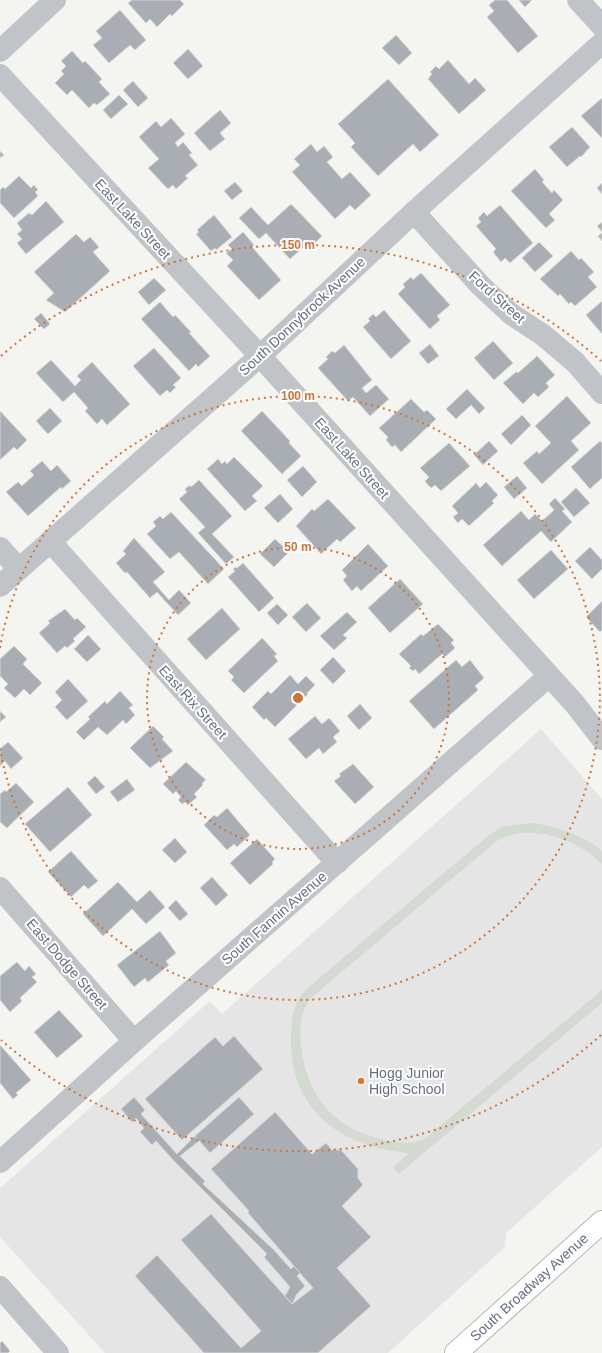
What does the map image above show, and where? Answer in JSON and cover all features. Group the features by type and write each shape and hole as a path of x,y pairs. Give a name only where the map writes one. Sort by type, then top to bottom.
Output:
{"main road":[{"name":"South Broadway Avenue","path":"456,1353 602,1222"}],"street":[{"path":"0,51 55,0"},
{"path":"578,0 602,26"},
{"name":"South Donnybrook Avenue","path":"0,586 260,356 414,212 602,43"},
{"name":"East Lake Street","path":"0,75 260,356 549,676 601,736"},
{"name":"Ford Street","path":"414,212 481,286 511,314 543,335 575,362 602,393"},
{"name":"East Rix Street","path":"50,541 337,863"},
{"path":"0,548 19,569"},
{"name":"South Fannin Avenue","path":"0,1162 134,1041 549,676"},
{"name":"East Dodge Street","path":"0,888 134,1041"},
{"path":"0,1287 58,1353"}],"shaded area":[{"name":"Hogg Junior High School","path":"541,729 602,799 602,1147 506,1233 505,1247 388,1353 105,1353 0,1237 0,1188 210,1001 222,1014"},
{"path":"534,823 561,829 587,840 602,851 602,864 592,855 579,847 550,835 519,833 505,837 493,844 311,998 302,1015 300,1034 305,1066 310,1083 318,1098 328,1110 340,1121 355,1130 390,1141 410,1143 419,1141 428,1136 602,990 602,1003 399,1174 393,1167 409,1153 385,1150 342,1134 325,1121 310,1106 300,1087 293,1065 291,1033 292,1021 297,1002 304,991 489,835 504,826"}],"building":[{"path":"132,0 180,0 184,4 172,16 170,14 157,27 150,19 146,23 128,3"},
{"path":"495,0 507,0 538,36 518,53 487,17 494,11 489,5"},
{"path":"519,0 532,0 525,7"},
{"path":"120,10 146,40 135,50 130,45 109,63 93,45 102,38 96,31"},
{"path":"396,35 412,53 399,65 382,48"},
{"path":"188,49 203,66 188,79 173,63"},
{"path":"72,51 83,63 85,61 102,79 99,82 110,94 97,105 94,103 89,108 72,90 67,95 55,83 64,74 61,71 66,66 61,61"},
{"path":"448,60 469,84 475,78 486,90 459,114 428,79 432,74 430,72 436,66 439,69"},
{"path":"388,79 439,135 420,152 413,144 378,176 351,147 355,143 338,124"},
{"path":"133,81 148,98 138,107 123,90"},
{"path":"119,95 128,104 111,119 103,110"},
{"path":"602,98 602,138 581,116"},
{"path":"220,110 231,123 220,133 225,139 210,151 194,133"},
{"path":"171,118 185,134 175,143 178,147 183,142 192,153 189,155 198,165 185,176 188,178 176,189 173,185 168,189 148,168 159,159 139,137 156,121 161,127"},
{"path":"572,127 590,147 581,157 580,156 567,167 549,147"},
{"path":"311,144 317,152 324,146 333,157 327,162 342,179 350,172 371,195 355,210 350,205 335,219 292,172 300,165 294,159"},
{"path":"0,151 4,155 0,158"},
{"path":"535,169 544,180 542,182 552,193 554,190 563,200 549,214 555,220 546,228 511,191"},
{"path":"19,176 31,188 34,185 38,190 35,192 38,196 14,218 0,203 0,190 3,187 5,189"},
{"path":"235,182 243,191 232,200 224,191"},
{"path":"602,183 602,194 597,188"},
{"path":"46,201 64,222 26,254 17,243 22,239 17,234 22,230 17,223 29,213 32,215"},
{"path":"291,204 322,236 310,248 307,244 290,259 266,233 259,239 239,218 251,207 268,225"},
{"path":"500,205 533,243 510,263 505,258 501,262 493,252 496,249 476,226 481,222 478,218 484,212 487,216"},
{"path":"214,215 232,237 216,250 215,248 211,251 196,234 199,232 197,230"},
{"path":"602,222 602,232 597,226"},
{"path":"243,232 254,245 252,247 281,280 259,300 227,266 233,260 226,253 232,249 228,245"},
{"path":"602,233 602,241 598,236"},
{"path":"76,234 84,242 90,237 99,247 93,252 110,271 65,312 46,300 54,293 34,272"},
{"path":"539,242 553,256 535,272 522,258"},
{"path":"571,251 579,260 581,258 594,272 588,277 597,287 575,306 571,302 569,304 560,294 558,296 540,279"},
{"path":"421,273 450,305 437,316 440,320 430,329 398,294 405,287 403,284 411,277 413,280"},
{"path":"154,278 166,290 149,305 138,292"},
{"path":"602,301 602,334 586,315"},
{"path":"160,302 173,317 175,315 191,332 189,333 210,356 198,367 196,364 189,371 141,319"},
{"path":"384,310 411,341 391,359 363,327 370,321 368,319 373,314 376,317"},
{"path":"41,313 50,324 44,329 34,319"},
{"path":"493,341 513,363 494,380 474,358"},
{"path":"430,344 439,356 428,364 419,353"},
{"path":"344,345 372,380 362,388 366,393 376,385 389,399 370,416 353,397 348,401 318,368 328,359 326,357 332,351 335,353"},
{"path":"154,348 181,378 173,385 176,387 170,393 167,390 160,396 133,366"},
{"path":"537,356 555,375 546,383 549,387 538,397 534,393 523,404 503,383 516,372 518,373"},
{"path":"51,360 75,386 81,380 77,376 92,362 130,404 107,425 102,419 97,424 85,411 88,408 74,392 63,402 36,373"},
{"path":"467,389 485,408 479,414 471,405 456,419 446,409"},
{"path":"567,396 591,423 571,441 579,450 542,484 523,463 537,451 539,454 551,443 535,426"},
{"path":"411,399 424,412 427,410 436,419 401,452 395,445 392,447 386,440 388,437 379,428"},
{"path":"50,408 62,421 48,434 36,421"},
{"path":"0,411 27,440 17,450 14,447 0,460"},
{"path":"262,411 290,441 289,443 301,456 282,474 241,431"},
{"path":"522,415 531,425 511,445 501,434"},
{"path":"489,441 498,451 483,465 474,455"},
{"path":"600,441 602,443 602,478 590,489 571,467"},
{"path":"449,443 470,466 441,491 435,485 431,488 428,485 425,481 429,477 420,468"},
{"path":"234,457 263,486 252,496 257,501 245,511 207,469 218,459 222,464 225,461 227,464"},
{"path":"42,461 51,471 57,465 71,481 62,489 61,487 28,516 6,492 18,482 22,486 34,475 30,471"},
{"path":"303,466 317,482 302,497 287,480"},
{"path":"517,476 527,488 514,499 504,487"},
{"path":"199,480 232,516 212,534 234,557 226,564 198,533 205,527 179,499 187,492 185,489 190,485 191,487"},
{"path":"486,482 498,495 492,501 494,503 469,526 462,519 458,523 453,517 458,513 452,506 476,483 480,488"},
{"path":"576,488 590,503 574,517 561,502"},
{"path":"280,494 293,509 278,523 264,508"},
{"path":"555,498 565,509 562,511 572,522 551,542 541,531 502,566 483,545 521,511 529,520 535,514 542,521 554,510 549,504"},
{"path":"328,499 356,528 340,542 337,539 321,554 296,526 312,509 314,511"},
{"path":"171,512 224,569 208,584 179,552 170,559 147,534 156,526 153,522 160,516 163,519"},
{"path":"134,538 165,572 153,582 169,600 179,590 191,603 178,615 157,592 150,598 127,572 125,573 116,563 126,554 123,551"},
{"path":"275,539 289,552 274,567 260,554"},
{"path":"368,544 388,566 361,591 357,586 352,591 343,580 347,576 342,570"},
{"path":"590,547 602,560 602,569 592,579 575,561"},
{"path":"551,550 568,569 534,599 517,580"},
{"path":"243,563 274,598 259,612 228,577 235,571 233,569 236,567 237,568"},
{"path":"400,579 423,604 390,633 368,608"},
{"path":"602,601 602,630 600,632 586,617"},
{"path":"307,603 321,618 306,632 292,617"},
{"path":"277,604 288,615 278,625 267,613"},
{"path":"222,608 240,629 206,660 187,639"},
{"path":"65,609 75,620 77,618 86,627 73,639 75,641 67,648 65,646 57,653 39,633 50,623 48,621"},
{"path":"347,612 357,622 343,635 347,638 334,650 320,636"},
{"path":"438,624 454,640 451,643 455,648 445,657 442,654 419,674 415,669 413,671 409,668 411,666 399,654 421,634 423,636"},
{"path":"88,635 101,649 87,662 74,649"},
{"path":"262,638 277,654 274,656 278,661 244,693 231,680 234,677 228,671"},
{"path":"14,646 27,659 23,664 42,683 30,695 24,689 15,698 4,688 8,684 0,676 0,659"},
{"path":"333,657 346,671 333,684 320,670"},
{"path":"456,660 462,667 470,660 484,678 475,686 478,690 434,729 409,701"},
{"path":"290,675 298,684 306,676 315,685 275,727 266,718 264,720 252,707 268,691 271,694"},
{"path":"68,679 88,701 67,720 55,707 62,700 55,692"},
{"path":"120,691 133,705 129,708 135,715 126,724 123,720 107,735 98,727 84,740 76,732 90,719 88,717 105,701 107,704"},
{"path":"360,704 372,718 359,730 347,716"},
{"path":"0,711 6,717 0,722"},
{"path":"315,716 322,724 329,718 340,731 333,737 337,742 323,754 319,748 306,759 288,739"},
{"path":"153,726 164,737 162,739 173,751 150,768 130,748"},
{"path":"8,742 23,758 11,769 5,761 0,766 0,749"},
{"path":"186,762 206,780 194,794 197,797 188,805 185,802 182,804 178,800 181,797 176,791 173,794 163,784"},
{"path":"353,764 374,787 355,804 334,781 341,776 339,774"},
{"path":"95,776 105,787 96,794 87,783"},
{"path":"127,779 135,790 118,802 110,792"},
{"path":"16,783 34,802 7,828 0,822 0,794 5,790 6,792"},
{"path":"68,787 92,815 50,852 25,824"},
{"path":"227,808 250,835 237,847 234,844 227,850 204,825 214,815 217,817"},
{"path":"175,838 187,852 175,863 162,850"},
{"path":"257,839 275,859 272,862 273,864 250,885 230,863"},
{"path":"71,851 98,881 88,889 84,885 71,897 48,872"},
{"path":"212,877 228,895 216,906 200,888"},
{"path":"118,882 137,902 150,890 165,907 146,924 132,909 103,936 83,914"},
{"path":"176,900 188,914 180,921 168,908"},
{"path":"160,931 176,953 166,961 169,965 148,982 145,978 134,987 117,965"},
{"path":"17,962 25,971 29,966 36,974 32,977 37,982 20,998 22,1001 10,1012 0,1000 0,976"},
{"path":"59,1010 83,1036 57,1058 34,1032"},
{"path":"234,1036 263,1069 182,1140 145,1099 215,1037 223,1046"},
{"path":"0,1045 31,1080 16,1093 18,1095 13,1099 0,1083"},
{"path":"134,1097 145,1110 141,1114 177,1154 195,1136 199,1141 180,1156 205,1181 203,1184 274,1250 291,1269 294,1266 300,1273 297,1276 305,1286 297,1294 292,1304 285,1296 290,1287 264,1257 267,1254 156,1141 152,1145 140,1132 144,1128 136,1118 132,1122 121,1109"},
{"path":"239,1097 254,1114 210,1153 195,1136"},
{"path":"275,1112 312,1154 326,1143 332,1150 341,1150 358,1169 358,1178 363,1185 342,1206 371,1237 337,1268 371,1306 318,1353 204,1353 135,1276 157,1255 241,1348 261,1331 181,1240 211,1214 292,1304 313,1288 248,1213 249,1211 211,1169"},
{"path":"2,1341 10,1351 8,1353 0,1353 0,1343"}],"place":[{"name":"Hogg Junior High School","path":"361,1081"}]}
